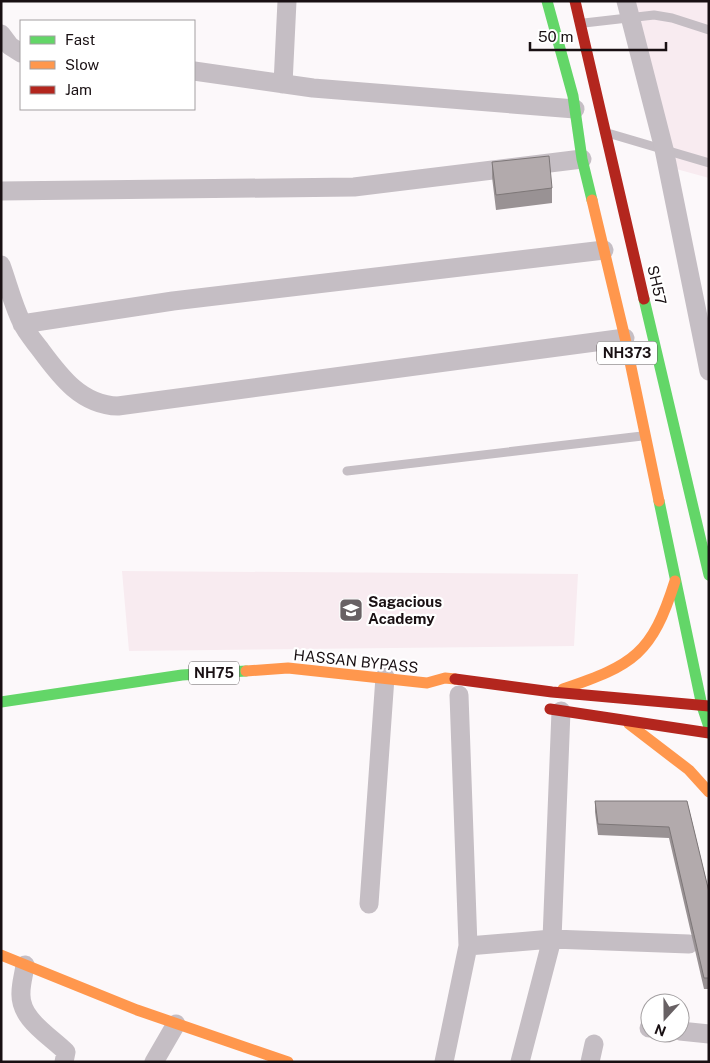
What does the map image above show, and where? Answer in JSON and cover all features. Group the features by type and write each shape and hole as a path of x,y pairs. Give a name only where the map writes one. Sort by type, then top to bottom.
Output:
{"main road":[{"name":"NH373","path":"547,1 575,109 582,159 604,250 634,326 644,435 675,580 706,706 709,727"},
{"name":"SH57","path":"575,1 606,132 634,326 709,575"},
{"path":"552,692 614,672 635,659 658,631 675,580"},
{"name":"HASSAN BYPASS","path":"1,702 182,675 288,668 427,683 445,678 552,692 706,706"},
{"name":"NH75","path":"427,683 464,696"},
{"path":"552,709 709,733"},
{"path":"625,720 689,770 709,792"},
{"path":"1,955 176,1024 288,1062"}],"street":[{"path":"283,84 287,1"},
{"path":"628,10 664,149 709,371"},
{"path":"1,34 10,46 20,52"},
{"path":"195,70 323,89 575,109"},
{"path":"1,190 354,187 582,159"},
{"path":"22,324 173,301 604,250"},
{"path":"1,265 22,324 63,380 88,400 103,405 118,406 634,326"},
{"path":"369,904 385,677"},
{"path":"444,1062 468,946 464,696"},
{"path":"520,1062 552,939 552,709"},
{"path":"468,946 552,939 689,944"},
{"path":"25,965 21,1003 38,1028 66,1052 64,1062"},
{"path":"154,1062 176,1024"},
{"path":"690,1032 709,1034"}],"lane":[{"path":"580,23 628,10 672,18 709,30"},
{"path":"606,132 709,163"},
{"path":"347,471 644,435"}],"shaded area":[{"path":"625,1 709,1 709,178 669,167"},
{"name":"Sagacious Academy","path":"122,571 578,574 574,646 129,651"}],"building":[{"path":"549,156 552,188 496,195 492,162"},
{"path":"595,801 687,801 709,892 709,978 704,978 669,827 598,824"}],"traffic: fast":[{"path":"547,1 573,96 582,159 592,200"},
{"path":"644,299 709,575"},
{"path":"659,501 702,706 709,727"},
{"path":"1,702 182,675 246,671"}],"traffic: slow":[{"path":"592,200 625,338 659,501"},
{"path":"563,689 624,664 637,653 648,641 658,625 675,581"},
{"path":"246,671 288,668 427,683 445,678 455,679"},
{"path":"629,724 689,770 709,792"},
{"path":"1,955 137,1010 288,1062"}],"traffic: jam":[{"path":"575,1 644,299"},
{"path":"455,679 552,692 709,706"},
{"path":"550,709 709,733"}],"place":[{"name":"Sagacious Academy","path":"351,610"}]}
